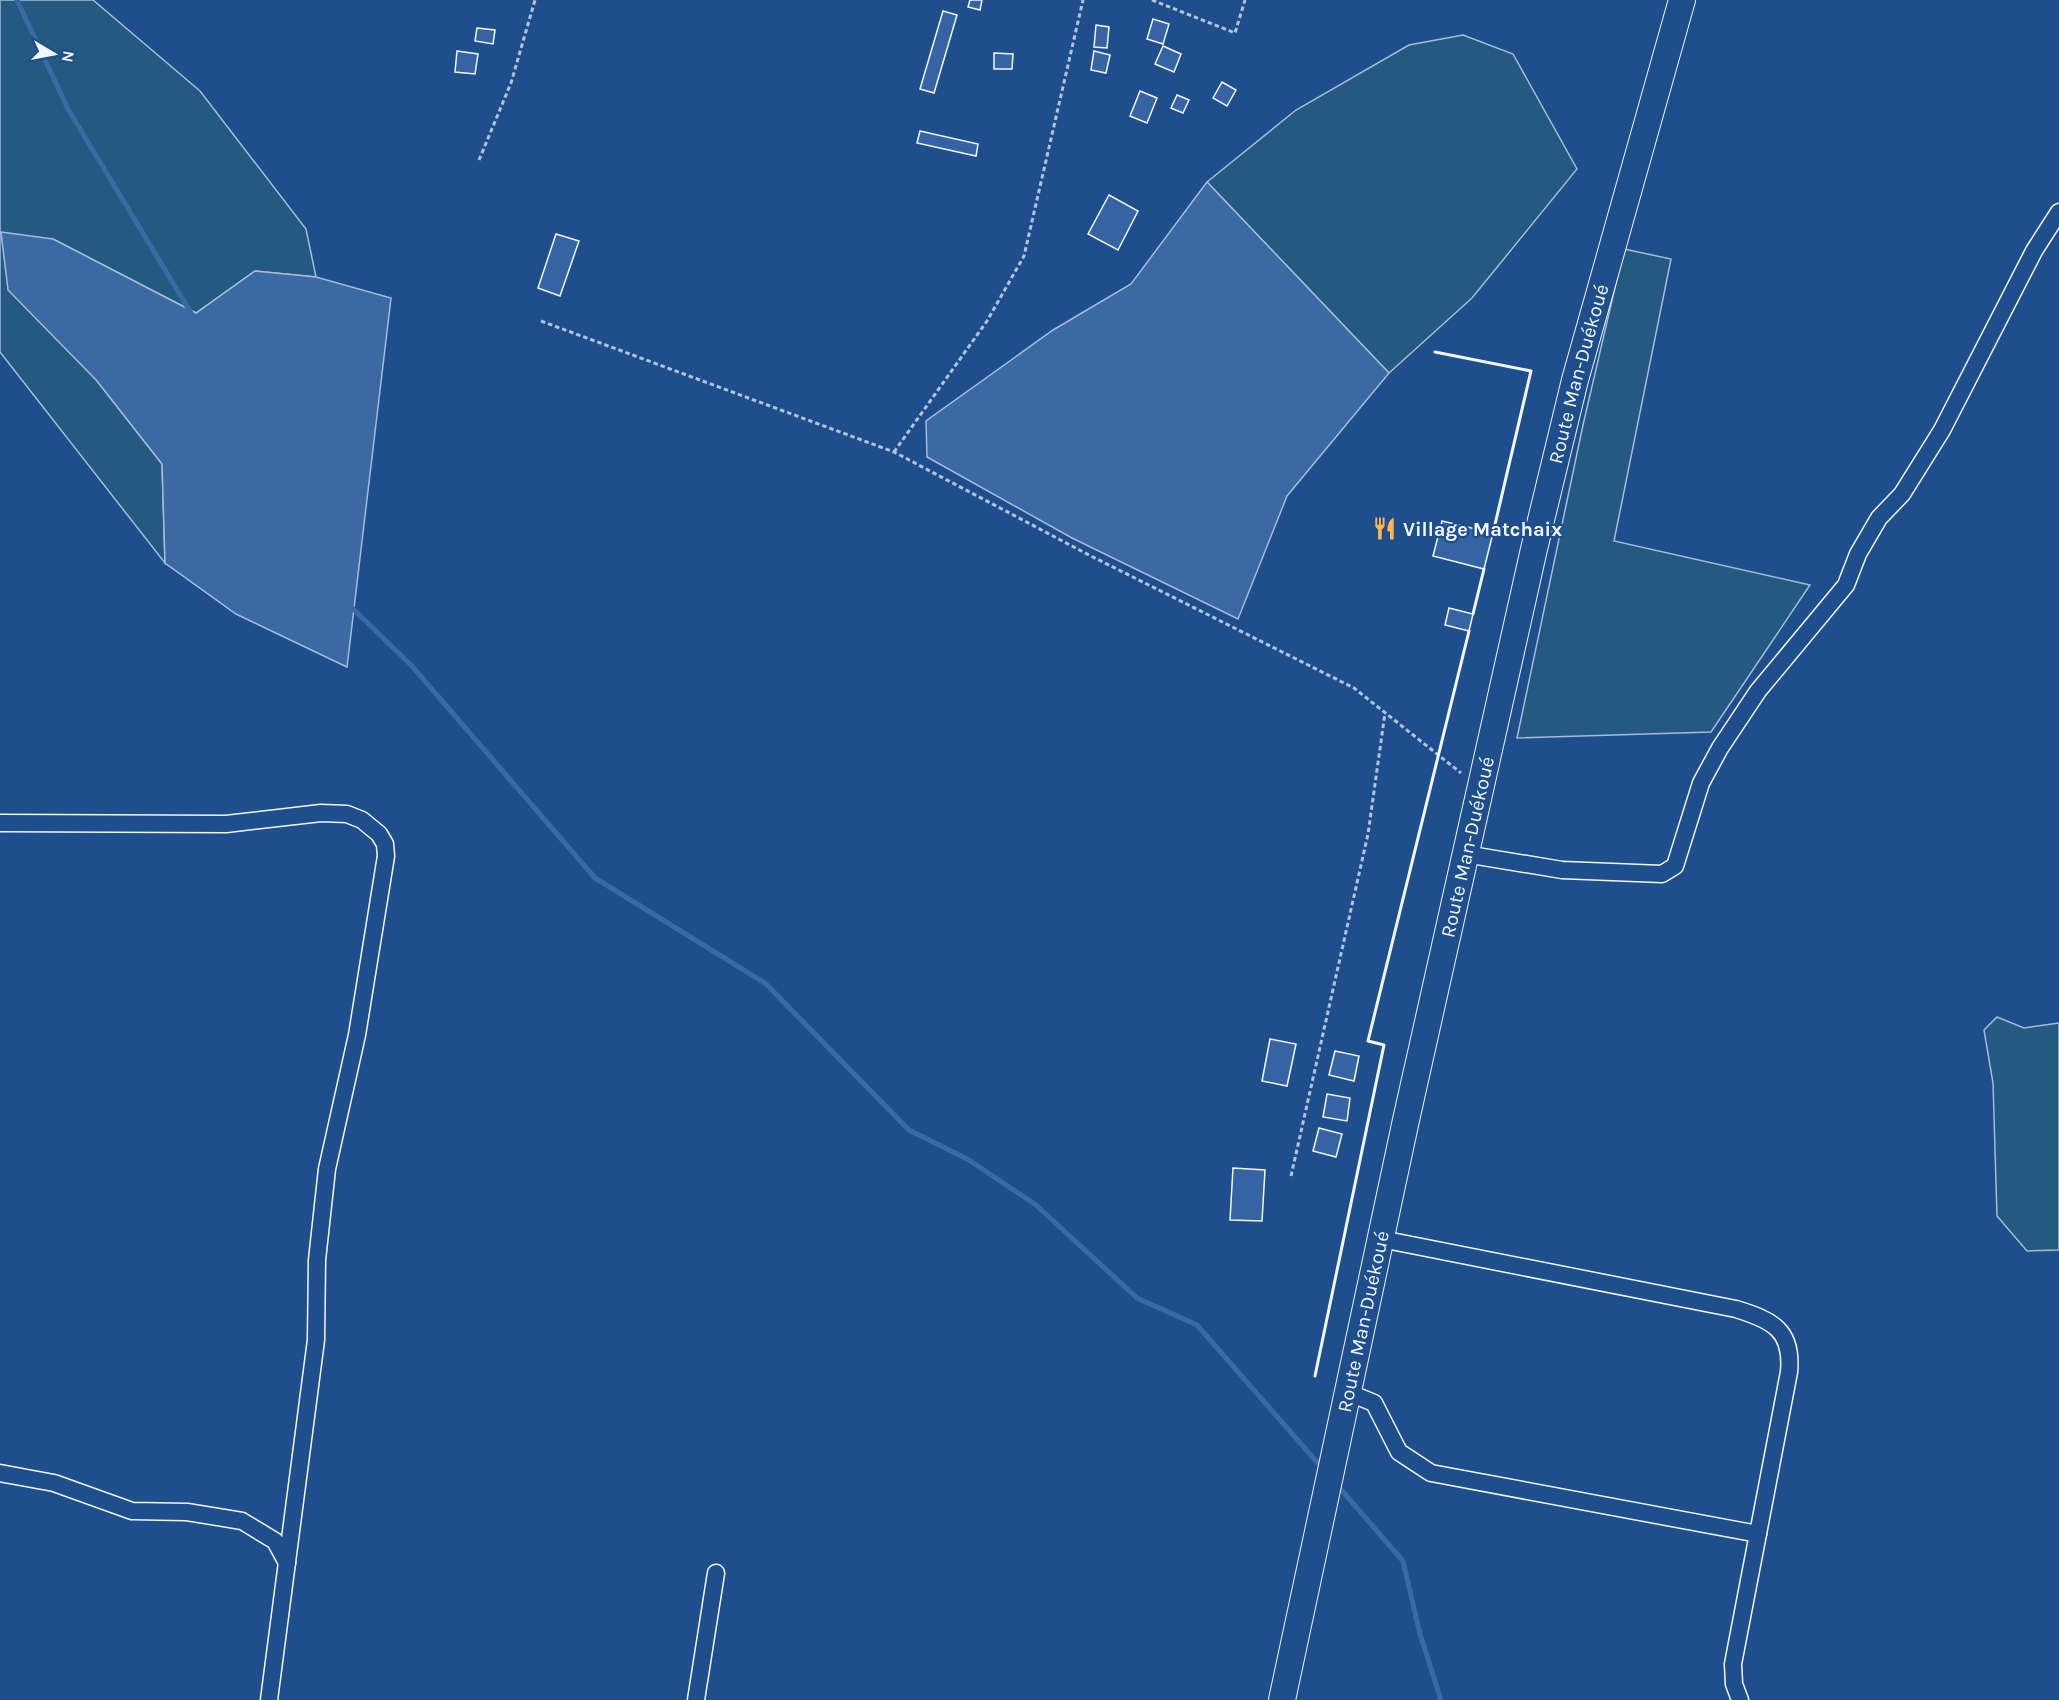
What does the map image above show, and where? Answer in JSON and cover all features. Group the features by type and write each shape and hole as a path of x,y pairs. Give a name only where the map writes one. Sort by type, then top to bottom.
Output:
{"main road":[{"name":"Route Man-Duékoué","path":"1282,1700 1479,788 1575,380 1682,0"}],"street":[{"path":"1465,854 1562,870 1662,874 1675,866 1701,783 1720,748 1758,690 1846,585 1858,554 1879,518 1902,494 1936,440 2034,251 2059,212"},
{"path":"0,823 226,824 321,813 347,814 362,820 379,834 385,844 386,856 357,1035 327,1169 317,1260 316,1340 269,1700"},
{"path":"1381,1239 1736,1309 1761,1317 1776,1326 1788,1345 1790,1365 1733,1664 1734,1684 1740,1700"},
{"path":"1347,1392 1374,1403 1399,1452 1431,1473 1758,1534"},
{"path":"0,1473 54,1484 132,1510 187,1512 242,1521 275,1541 288,1563"},
{"path":"696,1700 716,1573"}],"path":[{"path":"479,160 511,83 535,0"},
{"path":"894,452 987,321 1024,256 1083,0"},
{"path":"1152,0 1235,33 1245,0"},
{"path":"541,321 894,452 1089,555 1354,688 1479,788"},
{"path":"1291,1176 1368,834 1385,712"}],"shaded area":[{"path":"0,0 93,0 200,91 306,229 316,277 255,271 196,313 53,239 97,381 162,464 165,563 0,352"},
{"path":"1463,35 1513,54 1577,169 1472,298 1389,373 1207,182 1296,110 1409,45"},
{"path":"1207,182 1389,373 1287,496 1238,619 1072,538 927,457 926,421 1053,330 1131,284"},
{"path":"1,232 53,239 196,313 255,271 316,277 391,298 347,667 236,614 165,563 162,464 97,381 8,290"},
{"path":"1624,249 1671,259 1614,541 1810,585 1711,732 1517,738 1583,425"},
{"path":"1997,1017 2024,1028 2059,1023 2059,1250 2027,1251 1997,1216 1993,1083 1984,1030"}],"building":[{"path":"970,0 982,0 980,10 968,7"},
{"path":"943,11 957,15 934,93 920,89"},
{"path":"1153,19 1169,24 1163,44 1147,39"},
{"path":"1096,25 1109,27 1107,48 1094,47"},
{"path":"477,28 495,30 493,44 475,41"},
{"path":"1163,46 1181,54 1174,72 1155,64"},
{"path":"457,51 478,54 475,74 455,72"},
{"path":"1094,51 1110,55 1106,73 1091,70"},
{"path":"994,53 1013,54 1012,69 994,69"},
{"path":"1222,82 1236,90 1227,106 1213,98"},
{"path":"1140,91 1157,98 1147,123 1130,116"},
{"path":"1177,95 1189,100 1183,113 1171,108"},
{"path":"920,131 978,144 976,156 917,143"},
{"path":"1109,195 1138,211 1118,250 1088,234"},
{"path":"556,234 579,241 560,296 538,288"},
{"path":"1442,521 1493,533 1484,569 1433,556"},
{"path":"1449,608 1473,614 1469,631 1445,625"},
{"path":"1270,1039 1296,1044 1287,1086 1262,1081"},
{"path":"1335,1051 1359,1056 1354,1081 1329,1075"},
{"path":"1327,1094 1350,1098 1347,1121 1323,1117"},
{"path":"1319,1128 1342,1134 1336,1157 1313,1151"},
{"path":"1233,1168 1265,1170 1262,1221 1230,1220"}],"waterway":[{"path":"17,0 68,109 191,313"},
{"path":"350,606 411,665 595,878 765,983 909,1130 969,1160 1036,1205 1137,1298 1197,1325 1323,1469"},
{"path":"1337,1485 1403,1561 1420,1634 1441,1700"}],"wall":[{"path":"1435,352 1531,371 1493,533"},
{"path":"1473,614 1484,569"},
{"path":"1315,1376 1384,1045 1368,1041 1469,631"}],"place":[{"name":"Village Matchaix","path":"1385,529"}]}
